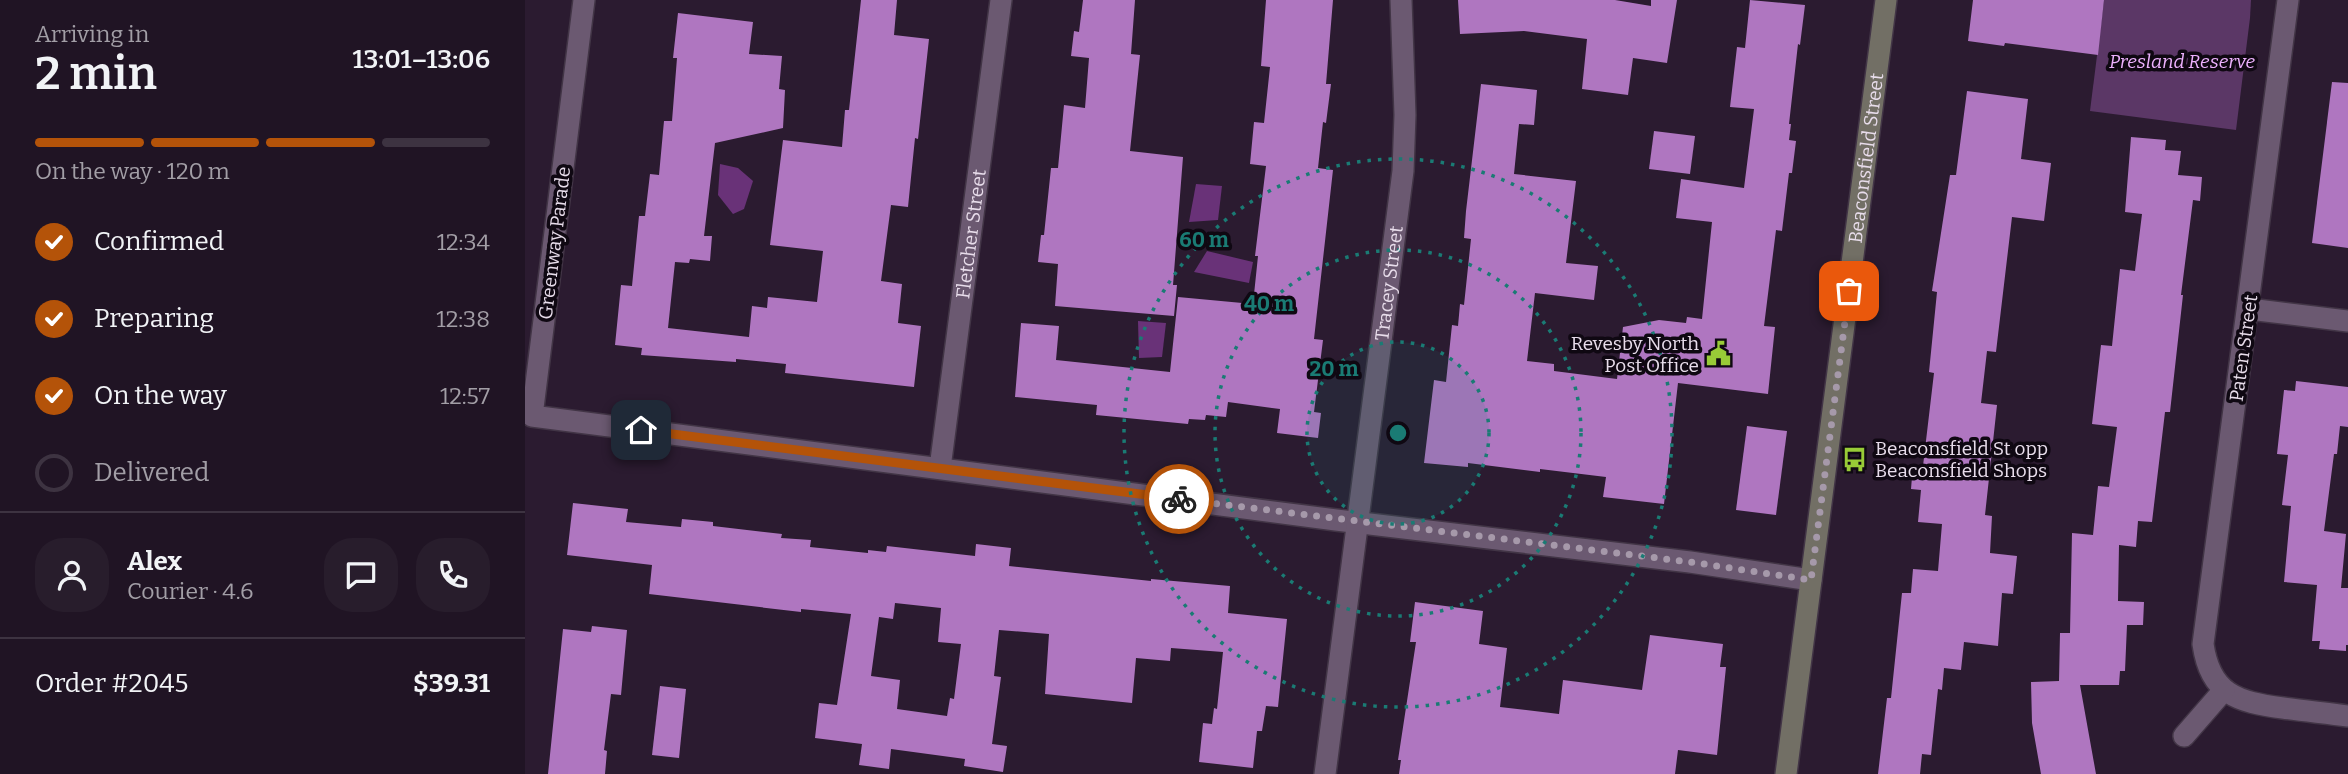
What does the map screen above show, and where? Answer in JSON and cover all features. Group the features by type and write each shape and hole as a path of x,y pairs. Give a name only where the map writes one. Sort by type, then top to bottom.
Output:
{"main road":[{"name":"Beaconsfield Street","path":"1786,774 1886,0"}],"street":[{"name":"Greenway Parade","path":"584,0 529,425 940,468 1357,523 1690,562 1811,580"},
{"name":"Fletcher Street","path":"940,468 1001,0"},
{"name":"Tracey Street","path":"1325,774 1403,172 1405,105 1401,0"},
{"name":"Paten Street","path":"2224,690 2213,677 2203,644 2288,0"},
{"path":"2249,309 2348,321"},
{"path":"2183,736 2224,690 2238,699 2256,705 2348,716"}],"green space":[{"name":"Presland Reserve","path":"2104,0 2251,0 2236,130 2090,111"}],"shaded area":[{"path":"720,164 738,168 753,181 744,209 733,214 718,195"},
{"path":"1196,184 1222,186 1218,220 1189,222"},
{"path":"1207,251 1253,262 1249,283 1194,272"},
{"path":"1138,321 1166,323 1162,357 1139,358"}],"building":[{"path":"861,0 897,0 894,35 929,39 908,207 891,205 881,281 902,284 898,323 921,326 914,387 785,373 786,364 641,355 642,348 615,345 621,285 632,286 639,216 645,216 650,174 659,175 664,121 672,121 677,58 673,58 678,13 753,22 749,54 782,56 779,89 785,90 783,128 715,143 704,236 712,236 710,261 690,259 689,263 675,262 668,328 749,337 752,306 767,308 768,297 817,302 823,251 770,245 783,140 842,147 845,110 849,110"},
{"path":"1083,0 1135,0 1131,54 1140,55 1130,151 1183,157 1173,285 1177,285 1174,316 1055,306 1058,264 1038,262 1041,235 1044,235 1051,168 1058,168 1064,105 1085,108 1089,58 1071,56 1074,31 1079,32"},
{"path":"1266,0 1333,0 1326,84 1331,84 1318,168 1333,170 1314,339 1323,340 1314,412 1321,413 1318,438 1277,433 1280,409 1228,402 1226,417 1206,415 1205,420 1189,419 1188,424 1096,415 1097,405 1015,397 1021,323 1059,326 1056,360 1170,372 1178,297 1253,304 1258,256 1255,256 1266,166 1250,164 1254,122 1264,123 1270,67 1261,66"},
{"path":"1458,0 1615,0 1651,6 1651,0 1677,0 1667,63 1633,58 1628,95 1582,89 1587,39 1524,31 1460,34"},
{"path":"1750,0 1805,5 1789,124 1789,140 1796,141 1792,173 1789,173 1782,231 1776,230 1764,326 1775,327 1768,394 1678,383 1664,504 1603,497 1606,477 1468,463 1468,467 1424,463 1434,380 1446,382 1452,325 1458,326 1460,304 1464,305 1471,239 1464,238 1466,211 1481,84 1537,90 1534,125 1519,124 1514,174 1576,181 1566,263 1598,266 1594,300 1535,293 1527,361 1554,364 1554,371 1617,379 1623,327 1659,320 1686,323 1687,317 1702,319 1712,222 1676,218 1681,179 1744,188 1754,109 1730,107 1737,47 1745,48"},
{"path":"1973,0 2104,0 2098,55 1968,41"},
{"path":"2332,82 2348,83 2348,248 2312,243"},
{"path":"1967,91 2028,99 2021,159 2051,163 2044,221 2012,217 1996,352 1987,351 1981,403 1997,405 1985,515 1992,516 1990,553 2017,556 2013,594 2002,593 1998,646 1964,642 1961,670 1944,668 1942,690 1938,689 1931,755 1922,754 1920,774 1878,774 1887,698 1891,698 1902,593 1911,593 1913,569 1938,571 1942,524 1918,522 1921,490 1911,489 1913,465 1923,466 1934,373 1929,372 1937,292 1932,291 1950,175 1956,175"},
{"path":"1654,131 1695,136 1690,174 1649,169"},
{"path":"2131,137 2166,140 2165,150 2181,151 2178,175 2202,177 2200,201 2193,200 2170,412 2165,412 2152,522 2138,521 2136,547 2119,545 2118,601 2144,602 2143,625 2127,625 2125,671 2120,671 2119,685 2080,685 2096,774 2041,774 2032,723 2031,682 2059,681 2060,633 2070,633 2072,533 2093,535 2098,486 2109,487 2117,427 2092,424 2101,345 2112,346 2120,269 2135,271 2142,214 2125,212"},
{"path":"2296,381 2348,387 2348,427 2340,426 2324,531 2346,534 2341,588 2348,588 2346,651 2319,649 2320,641 2312,641 2317,585 2284,582 2291,506 2282,505 2288,455 2277,454 2284,390 2295,391"},
{"path":"1747,426 1787,431 1776,515 1736,510"},
{"path":"573,503 628,509 626,522 681,527 682,519 713,522 713,526 782,534 781,538 811,540 810,547 868,553 868,550 886,552 887,546 975,556 976,544 1011,548 1009,566 1151,581 1230,586 1228,613 1287,619 1278,707 1266,706 1262,731 1257,731 1253,768 1199,762 1203,723 1212,724 1214,708 1217,709 1223,652 1171,648 1170,661 1136,658 1132,703 1045,694 1049,634 999,630 994,676 1001,677 992,744 1007,746 1003,772 964,766 965,759 891,749 889,769 859,765 862,744 815,738 819,703 837,705 851,614 801,609 801,612 649,594 652,565 567,555","holes":["895,603 941,608 938,642 961,644 954,699 950,698 947,716 897,709 900,680 871,676 879,617 893,619"]},
{"path":"1415,602 1483,611 1479,644 1507,648 1500,707 1559,714 1563,680 1642,690 1650,635 1723,644 1720,667 1726,667 1717,755 1678,750 1675,774 1399,774 1401,760 1398,760 1416,642 1410,642"},
{"path":"592,626 627,630 621,695 611,694 604,750 607,751 605,774 548,774 563,629 591,632"},
{"path":"660,686 686,689 679,758 652,755"}],"way so far":[{"path":"1179,499 1690,562 1811,580 1849,291"}],"place":[{"name":"Revesby North Post Office","path":"1719,354"},
{"name":"Beaconsfield St opp Beaconsfield Shops","path":"1855,459"}],"route":[{"path":"641,430 1179,499"}]}
